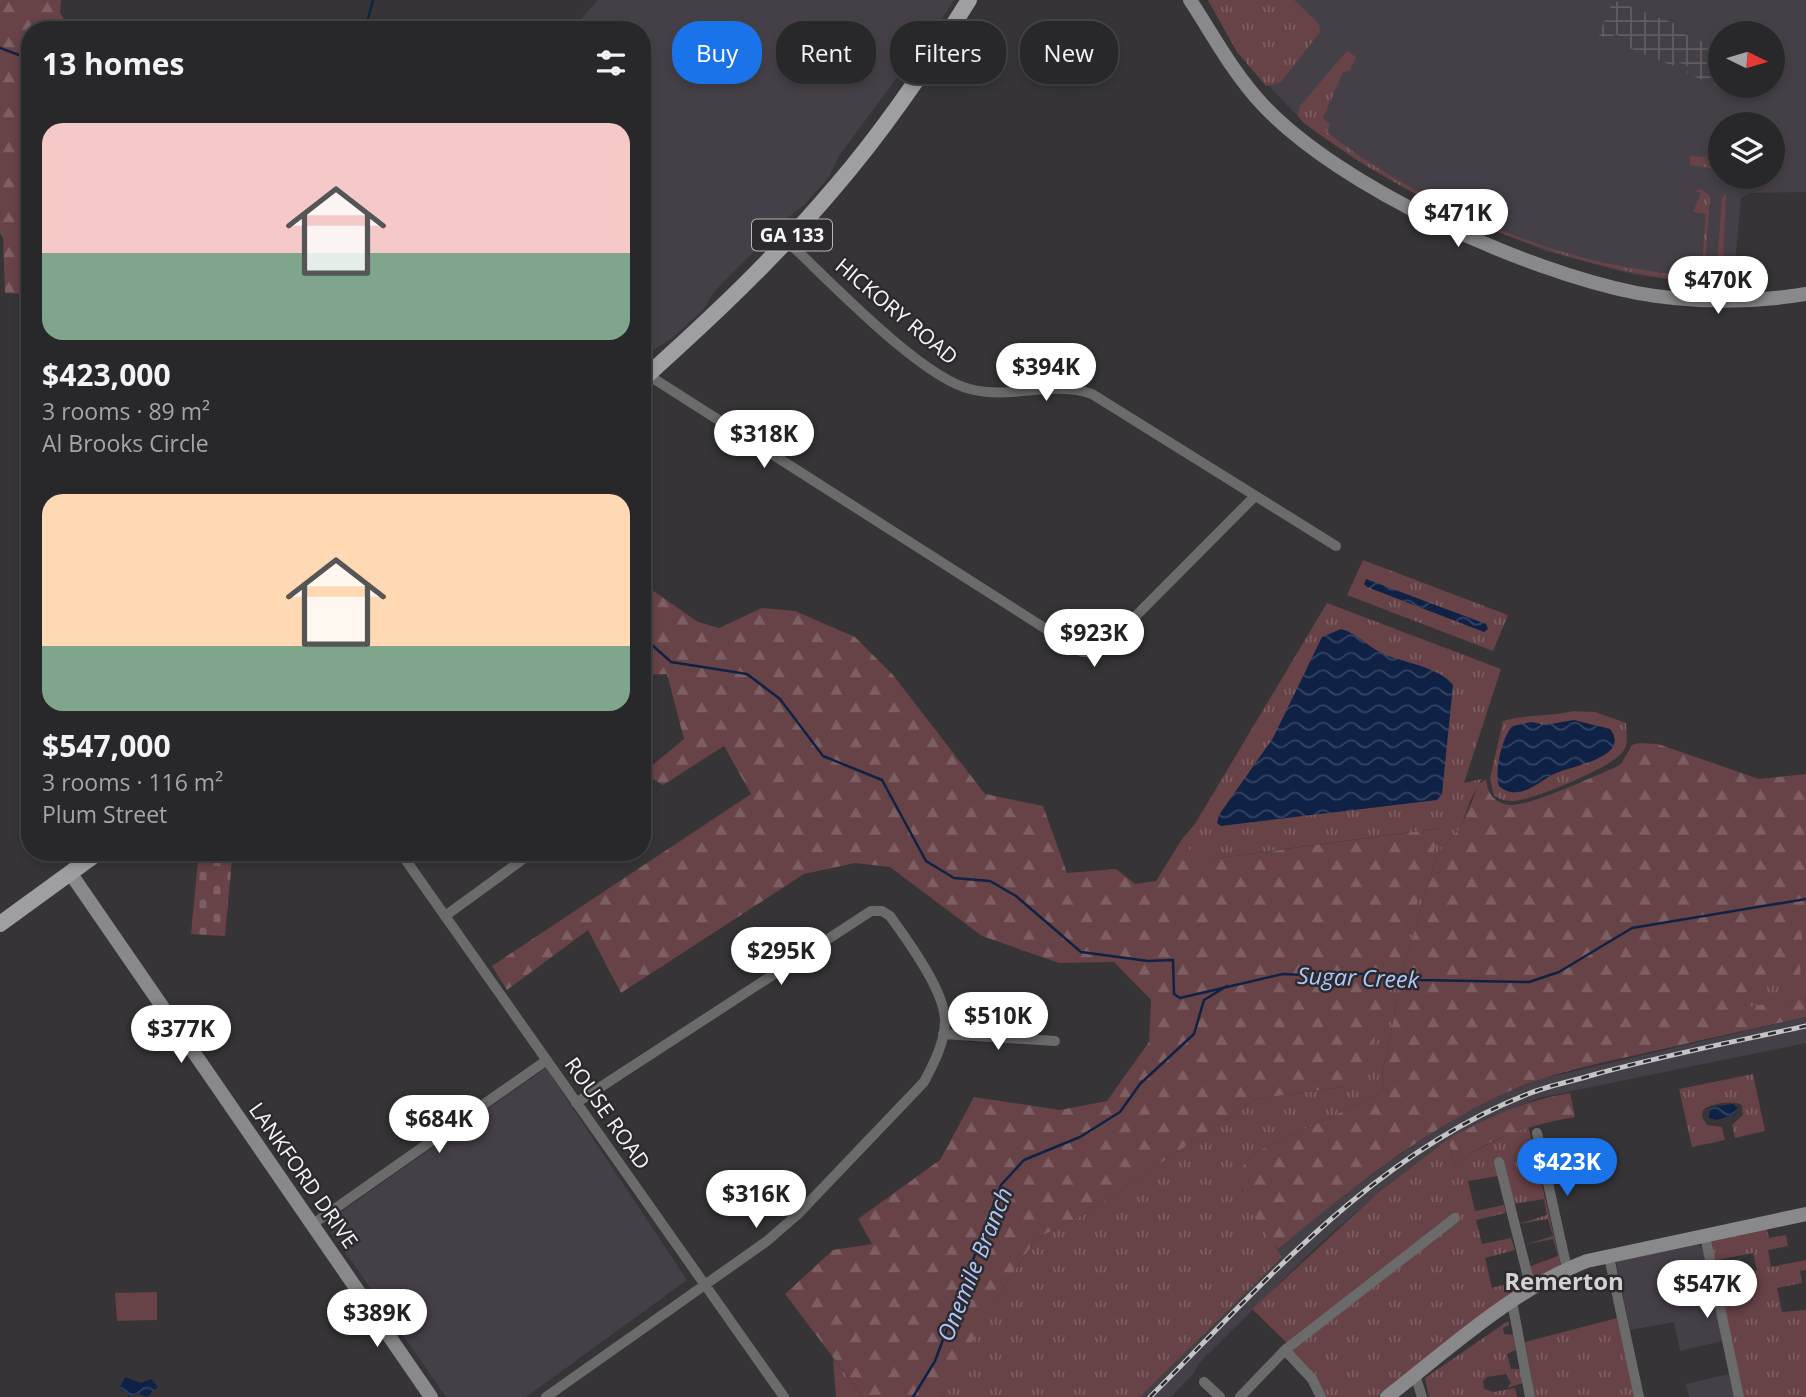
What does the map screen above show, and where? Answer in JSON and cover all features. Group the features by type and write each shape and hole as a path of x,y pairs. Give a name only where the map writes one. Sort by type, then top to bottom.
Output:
{"main road":[{"name":"GA 133","path":"651,372 787,241 836,186 889,117 969,0"},
{"path":"0,924 88,861"}],"street":[{"path":"1190,0 1232,68 1263,106 1352,176 1430,218 1539,264 1638,293 1765,301 1806,294"},
{"name":"HICKORY ROAD","path":"787,241 940,377 984,392 1062,387 1092,394 1336,546"},
{"path":"651,382 1082,652 1090,654 1104,648 1255,496"},
{"name":"ROUSE ROAD","path":"406,861 784,1397"},
{"path":"445,916 521,861"},
{"name":"LANKFORD DRIVE","path":"71,874 431,1397"},
{"path":"547,1397 767,1241 797,1214 908,1101 935,1062 945,1018 927,974 890,916 882,911 871,911 576,1103"},
{"path":"943,1034 1055,1041"},
{"path":"313,1224 547,1060"},
{"path":"1537,1133 1567,1269"},
{"path":"1499,1162 1531,1289"},
{"path":"1387,1397 1512,1302 1567,1269 1609,1257 1806,1214"},
{"path":"1240,1397 1285,1350 1455,1218"},
{"path":"1704,1236 1739,1397"},
{"path":"1609,1257 1639,1397"},
{"path":"1512,1302 1530,1397"},
{"path":"1285,1350 1312,1380 1321,1397"},
{"path":"1415,1375 1422,1397"},
{"path":"1204,1382 1220,1397"}],"shaded area":[{"path":"598,0 954,0 940,21 890,21 892,84 839,156 829,177 805,204 784,221 714,292 702,311 671,339 651,351 651,21 579,21"},
{"path":"1208,0 1806,0 1806,192 1750,193 1741,198 1734,274 1742,285 1696,283 1631,274 1545,251 1420,196 1359,162 1304,123 1237,52"},
{"path":"1613,0 1685,28 1684,34 1708,44 1708,82 1687,73 1689,67 1676,61 1673,66 1620,44 1622,37 1614,34 1611,40 1599,35"},
{"path":"1806,1017 1806,1043 1538,1098 1448,1139 1379,1192 1315,1248 1199,1363 1194,1373 1171,1397 1140,1397 1281,1257 1278,1249 1327,1206 1442,1125 1503,1094 1545,1078"},
{"path":"546,1068 687,1280 526,1397 446,1397 325,1223"},
{"path":"1697,1242 1704,1251 1722,1341 1680,1351 1674,1322 1630,1330 1616,1261"},
{"path":"1729,1374 1734,1397 1689,1397 1686,1384"}],"green space":[{"path":"0,0 61,0 60,13 65,21 21,21 21,294 5,293 3,238 0,233"},
{"path":"1208,0 1294,0 1319,24 1320,32 1281,82 1266,86 1237,52"},
{"path":"1347,51 1356,57 1349,71 1343,72 1323,118 1330,124 1327,132 1356,154 1457,211 1529,241 1600,262 1689,278 1692,263 1702,263 1706,214 1693,212 1701,193 1694,191 1702,189 1710,196 1704,277 1696,283 1642,274 1539,247 1441,207 1348,154 1298,116 1300,106"},
{"path":"1690,156 1708,156 1708,168 1690,165"},
{"path":"1726,194 1722,281 1718,284 1716,280 1722,198"},
{"path":"1363,560 1508,615 1493,651 1347,595"},
{"path":"651,589 698,622 719,628 762,608 795,611 855,637 893,675 985,794 1043,806 1067,873 1116,869 1135,884 1156,881 1182,839 1196,859 1212,859 1441,828 1361,1079 1342,1087 1256,1099 1088,1212 1036,1239 998,1295 942,1397 863,1397 785,1294 833,1250 872,1244 858,1219 940,1160 974,1097 1060,1110 1107,1101 1149,1042 1151,1000 1114,962 1059,963 982,936 890,867 855,863 804,874 621,993 588,930 507,990 492,966 751,794 724,746 663,785 651,778 651,766 684,739 667,674 651,675"},
{"path":"1327,603 1501,669 1464,783 1482,779 1470,801 1461,827 1437,854 1405,963 1382,1076 1384,1092 1252,1154 1241,1171 1242,1191 1282,1257 1140,1397 942,1397 956,1367 998,1295 1036,1239 1088,1212 1256,1099 1342,1087 1440,828 1196,860 1182,839 1195,824"},
{"path":"1573,711 1595,712 1626,723 1626,747 1618,757 1591,773 1539,795 1515,801 1503,800 1494,795 1490,779 1503,721"},
{"path":"1658,744 1759,779 1806,774 1806,915 1803,915 1800,977 1748,992 1748,1007 1806,998 1806,1017 1571,1070 1501,1095 1470,1110 1412,1146 1357,1185 1278,1249 1247,1204 1241,1183 1242,1168 1252,1154 1384,1092 1382,1076 1405,963 1437,854 1461,827 1479,784 1486,779 1492,796 1504,804 1530,801 1614,768 1621,764 1632,745"},
{"path":"198,861 232,861 225,936 191,934"},
{"path":"1803,915 1806,915 1806,998 1748,1008 1748,992"},
{"path":"1753,1074 1765,1131 1735,1138 1732,1125 1743,1115 1742,1105 1717,1104 1703,1110 1702,1117 1707,1125 1722,1127 1725,1140 1692,1147 1679,1089"},
{"path":"1570,1093 1575,1117 1512,1133 1483,1146 1455,1164 1448,1139 1507,1111"},
{"path":"1528,1125 1560,1262 1560,1266 1538,1278 1532,1277 1528,1267 1558,1256 1553,1239 1523,1245 1553,1236 1548,1219 1518,1224 1547,1215 1544,1199 1513,1204 1503,1158 1495,1160 1498,1176 1468,1181 1475,1211 1504,1205 1506,1213 1476,1220 1482,1244 1511,1238 1515,1250 1485,1258 1492,1288 1523,1279 1522,1289 1378,1397 1325,1397 1285,1341 1252,1309 1379,1192 1448,1139 1455,1164"},
{"path":"1766,1226 1769,1238 1786,1235 1788,1246 1768,1250 1771,1267 1806,1260 1806,1270 1800,1271 1802,1283 1777,1288 1782,1312 1806,1310 1806,1397 1742,1397 1711,1242","holes":["1753,1253 1757,1270 1725,1276 1722,1259"]},
{"path":"157,1292 157,1320 117,1321 115,1293"},
{"path":"1617,1318 1634,1397 1535,1397 1525,1342"},
{"path":"1508,1321 1510,1325 1503,1328 1504,1334 1513,1335 1516,1350 1507,1354 1511,1369 1520,1369 1523,1383 1507,1388 1511,1383 1506,1374 1487,1377 1483,1381 1484,1389 1494,1392 1515,1388 1517,1397 1429,1397 1425,1378"},
{"path":"833,1358 863,1397 836,1397"}],"water":[{"path":"1366,579 1486,624 1488,629 1484,632 1367,587 1364,584"},
{"path":"1341,629 1354,634 1388,656 1440,674 1453,685 1442,794 1437,800 1221,826 1217,823 1219,815 1273,738 1322,637"},
{"path":"1574,720 1610,729 1615,739 1613,747 1596,759 1554,774 1521,792 1506,791 1499,786 1500,755 1512,726 1532,722 1545,725"},
{"path":"1733,1104 1738,1108 1736,1114 1717,1120 1709,1118 1710,1107"},
{"path":"125,1377 141,1383 151,1379 158,1387 147,1397 137,1393 128,1397 129,1394 119,1389"}],"waterway":[{"path":"367,21 373,0"},
{"name":"Sugar Creek","path":"0,48 21,56"},
{"name":"Sugar Creek","path":"651,644 671,662 747,674 780,699 823,756 882,780 926,861 954,878 990,881 1016,896 1081,952 1148,961 1173,960 1174,994 1180,998 1283,974 1325,976 1376,973 1419,980 1529,982 1559,972 1632,928 1806,899"},
{"name":"Onemile Branch","path":"913,1397 935,1361 1001,1185 1024,1160 1080,1137 1120,1112 1140,1084 1194,1034 1204,1000 1227,986"}],"railway":[{"path":"1150,1397 1324,1225 1371,1186 1420,1151 1472,1120 1550,1086 1806,1026"}],"district":[{"name":"Remerton","path":"1564,1280"}]}
